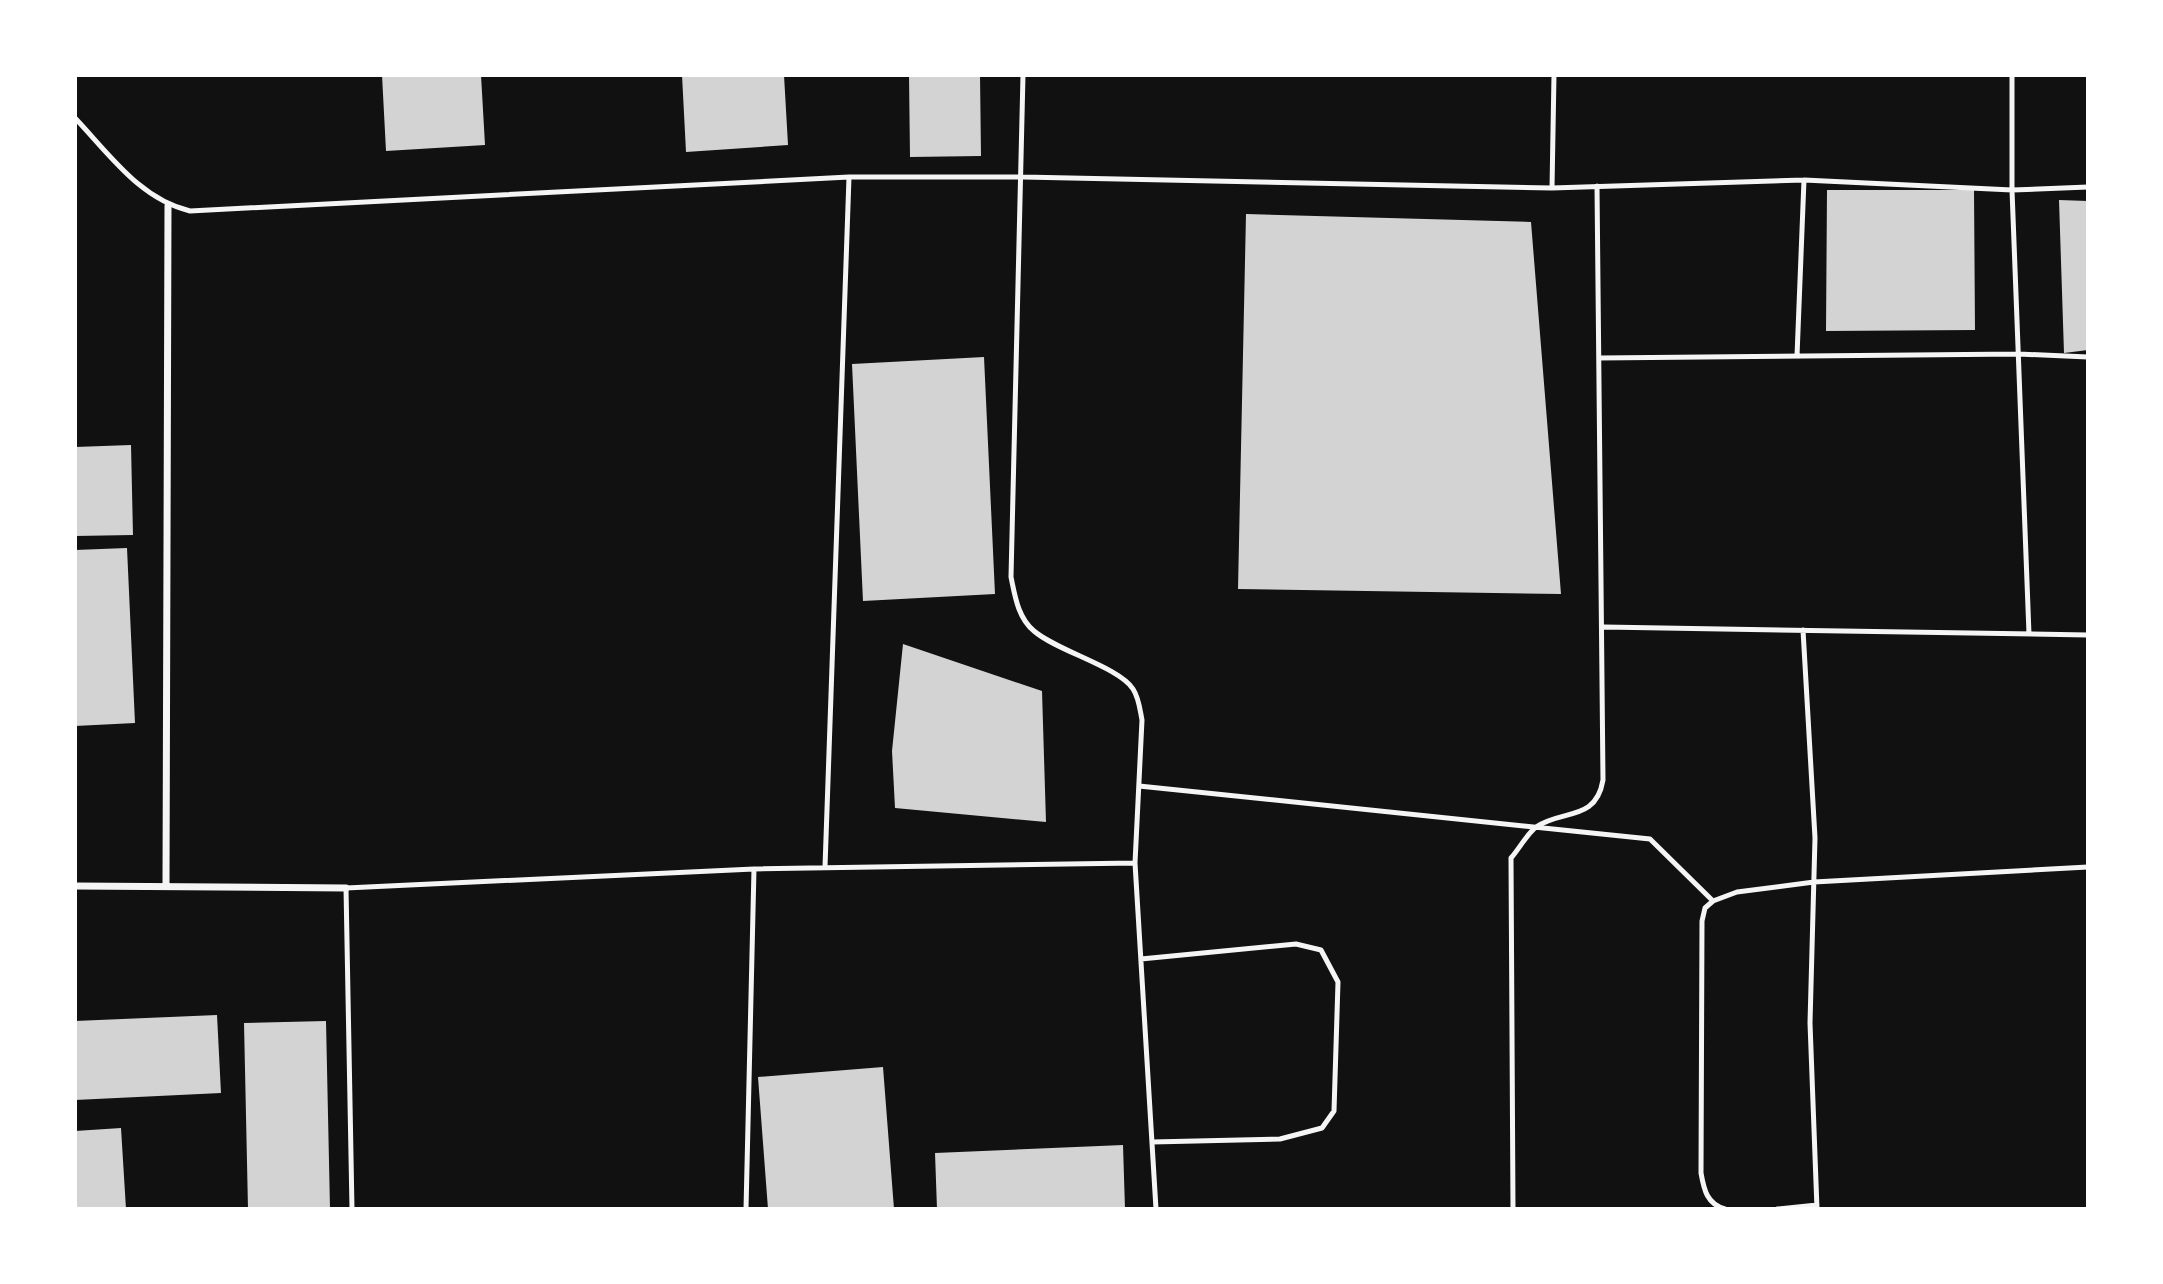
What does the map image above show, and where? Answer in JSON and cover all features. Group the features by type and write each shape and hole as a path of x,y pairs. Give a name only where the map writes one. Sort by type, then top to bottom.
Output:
{"street":[{"path":"166,886 168,206"},
{"path":"75,886 346,888"}],"lane":[{"path":"1023,75 1023,177 1011,577 1017,607 1033,631 1133,687 1139,701 1142,720 1135,863 1156,1209"},
{"path":"1552,188 1554,75"},
{"path":"2012,75 2012,190 2029,634"},
{"path":"75,118 145,191 168,206 190,211 849,177 1023,177 1552,188 1804,180 2012,190 2088,187"},
{"path":"825,867 849,177"},
{"path":"1797,356 1804,180"},
{"path":"1513,1209 1511,858 1536,827 1577,814 1600,794 1604,627 1597,186"},
{"path":"1600,358 2019,354 2088,357"},
{"path":"1604,627 2088,635"},
{"path":"1777,1209 1817,1207 1810,1023 1815,838 1803,630"},
{"path":"1139,786 1650,839 1713,901"},
{"path":"352,1209 346,888 754,869 1135,863"},
{"path":"1725,1209 1716,1206 1704,1193 1701,1173 1702,921 1705,908 1713,901 1737,892 1814,882 2088,867"},
{"path":"746,1209 754,869"},
{"path":"1141,959 1296,944 1321,950 1338,982 1334,1111 1322,1128 1280,1139 1152,1142"}],"building":[{"path":"382,75 481,75 485,145 386,151"},
{"path":"682,75 784,75 788,145 686,152"},
{"path":"909,75 980,75 981,156 910,157"},
{"path":"1827,190 1974,190 1975,330 1826,331"},
{"path":"2059,200 2088,201 2088,350 2064,353"},
{"path":"1246,214 1531,222 1561,594 1238,589"},
{"path":"984,357 995,594 863,601 852,364"},
{"path":"131,445 133,535 75,536 75,447"},
{"path":"127,548 135,723 75,726 75,550"},
{"path":"903,644 1042,691 1046,822 895,808 892,751"},
{"path":"217,1015 221,1093 75,1100 75,1021"},
{"path":"326,1021 330,1209 248,1209 244,1023"},
{"path":"883,1067 894,1209 768,1209 758,1077"},
{"path":"121,1128 126,1209 75,1209 75,1131"},
{"path":"1123,1145 1125,1209 937,1209 935,1153"}]}
